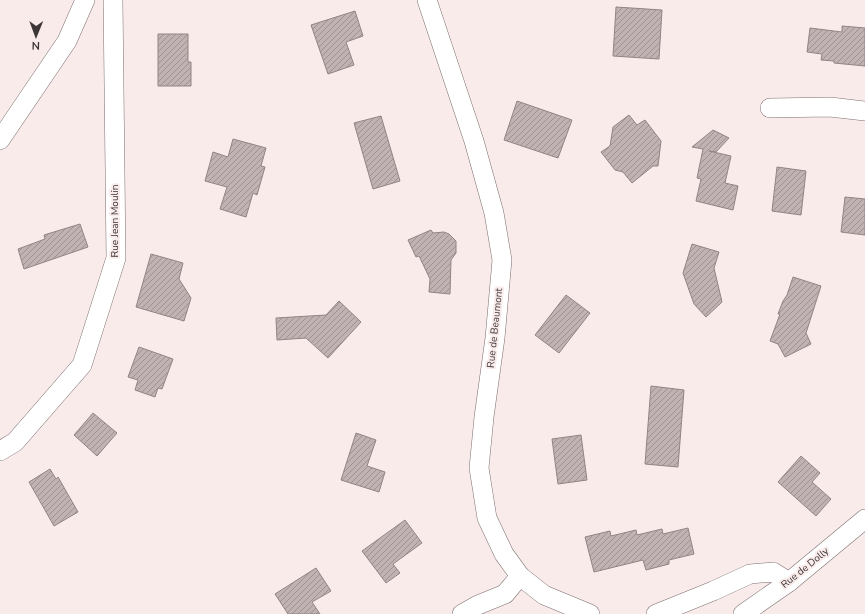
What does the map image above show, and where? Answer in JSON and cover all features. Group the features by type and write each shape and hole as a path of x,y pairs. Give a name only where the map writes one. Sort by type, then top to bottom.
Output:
{"street":[{"path":"0,140 67,41 85,0"},
{"name":"Rue Jean Moulin","path":"0,451 15,442 82,365 116,258 114,0"},
{"name":"Rue de Beaumont","path":"427,0 474,141 494,213 502,260 479,468 487,518 504,554 520,576 544,595 590,614"},
{"path":"770,108 830,107 865,111"},
{"name":"Rue de Dolly","path":"743,614 788,582 865,519"},
{"path":"656,614 750,574 773,572 788,582"},
{"path":"462,614 478,605 505,594 520,576"}],"building":[{"path":"616,7 662,10 659,59 613,56"},
{"path":"355,11 363,36 346,42 354,65 328,74 311,25"},
{"path":"842,26 865,28 865,66 834,63 834,61 821,60 822,54 807,52 810,28 842,32"},
{"path":"158,34 188,34 188,62 191,62 191,86 158,86"},
{"path":"517,101 572,120 558,158 504,140"},
{"path":"629,115 637,125 645,120 661,141 658,166 653,166 632,183 623,172 615,170 601,152 610,146 613,127"},
{"path":"381,116 400,181 373,189 354,123"},
{"path":"713,130 729,138 716,152 709,151 731,156 725,183 738,186 733,210 696,201 701,179 697,178 703,149 692,147"},
{"path":"233,139 266,148 261,166 265,167 257,195 253,193 246,217 220,209 227,187 205,181 213,152 228,157"},
{"path":"777,167 806,171 801,215 772,211"},
{"path":"845,197 865,199 865,235 841,232"},
{"path":"80,224 88,247 24,269 18,249 45,239 44,235"},
{"path":"431,230 433,233 444,232 449,234 456,241 456,253 451,260 450,294 429,292 430,279 419,256 416,257 408,240"},
{"path":"692,244 719,252 714,268 722,302 706,317 694,304 683,273"},
{"path":"151,254 183,263 179,279 191,298 184,321 136,307"},
{"path":"793,277 821,286 806,333 811,344 785,357 778,344 770,341 780,314 778,314 787,295"},
{"path":"566,295 590,313 559,353 535,335"},
{"path":"339,301 361,322 328,358 306,338 277,340 276,318 326,315"},
{"path":"139,347 173,359 162,389 158,388 155,397 135,390 138,380 128,377"},
{"path":"651,386 684,390 678,467 645,464"},
{"path":"93,413 117,433 97,456 74,435"},
{"path":"356,433 376,440 367,466 385,472 379,492 341,480"},
{"path":"581,435 587,480 558,484 552,439"},
{"path":"801,456 820,473 812,482 831,499 816,516 778,482"},
{"path":"50,469 56,479 58,477 78,512 54,526 29,482"},
{"path":"405,520 422,543 393,564 400,573 386,583 362,551"},
{"path":"688,528 694,554 669,560 669,564 646,570 643,560 594,572 585,537 610,531 611,536 636,530 637,535 662,529 663,534"},
{"path":"316,568 331,591 312,602 320,614 288,614 275,594"}]}
